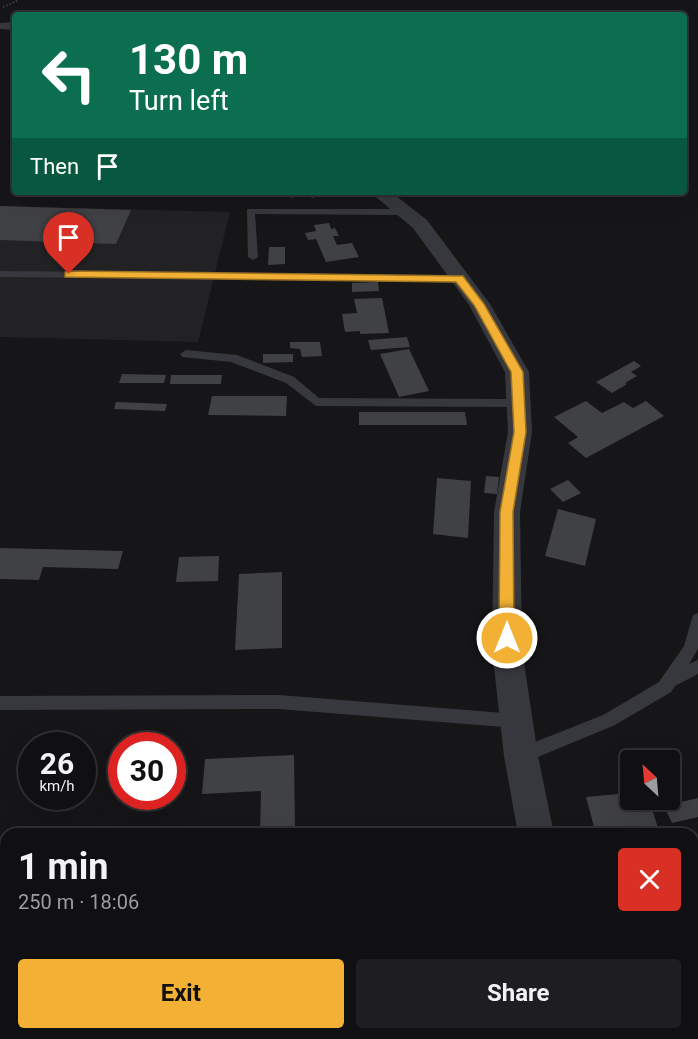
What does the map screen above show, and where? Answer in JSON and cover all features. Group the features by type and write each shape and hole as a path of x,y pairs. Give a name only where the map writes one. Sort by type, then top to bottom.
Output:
{"street":[{"path":"383,195 420,224 479,304 517,372 520,432 507,512 507,649 521,756 536,828"}],"lane":[{"path":"253,257 250,211 405,212"},
{"path":"0,274 459,278"},
{"path":"186,354 233,358 290,380 316,402 520,403"},
{"path":"521,756 609,720 665,687 691,648 698,619"},
{"path":"669,681 698,666"},
{"path":"0,703 279,702 516,721"}],"path":[{"path":"0,8 19,0"}],"shaded area":[{"path":"0,206 230,212 198,342 0,337"}],"building":[{"path":"0,206 131,210 116,244 0,240"},
{"path":"329,223 331,229 335,228 339,236 333,236 337,245 352,243 359,257 326,262 316,239 308,240 305,233 316,231 314,225"},
{"path":"269,247 285,247 285,264 268,265"},
{"path":"378,282 379,291 352,292 352,283"},
{"path":"382,298 389,333 345,332 342,314 357,313 354,299"},
{"path":"407,337 410,347 371,350 368,340"},
{"path":"290,342 320,342 322,356 302,357 300,349 290,348"},
{"path":"409,349 429,391 399,397 380,354"},
{"path":"263,354 293,354 293,362 263,363"},
{"path":"634,361 641,366 631,372 637,376 612,393 596,382"},
{"path":"122,374 166,375 164,383 119,383"},
{"path":"171,375 222,375 221,384 170,384"},
{"path":"212,396 287,396 286,416 208,415"},
{"path":"586,401 602,413 624,402 633,408 646,401 664,416 586,458 568,443 578,437 554,417"},
{"path":"116,402 167,404 165,411 114,409"},
{"path":"359,412 465,412 467,425 359,425"},
{"path":"486,476 499,477 497,494 484,493"},
{"path":"437,478 471,481 468,538 433,534"},
{"path":"568,480 581,493 563,502 550,489"},
{"path":"558,509 596,519 585,566 545,556"},
{"path":"0,548 123,551 118,569 43,567 39,580 0,579"},
{"path":"219,556 218,581 176,582 179,557"},
{"path":"282,572 282,648 235,650 239,574"},
{"path":"294,755 295,828 260,828 261,791 202,794 205,759"},
{"path":"620,794 620,810 652,810 658,828 594,828 586,797"},
{"path":"698,798 698,817 672,823 666,810 680,810 680,802"}],"route":[{"path":"69,274 459,278 479,304 517,372 520,432 507,512 507,638"}]}
